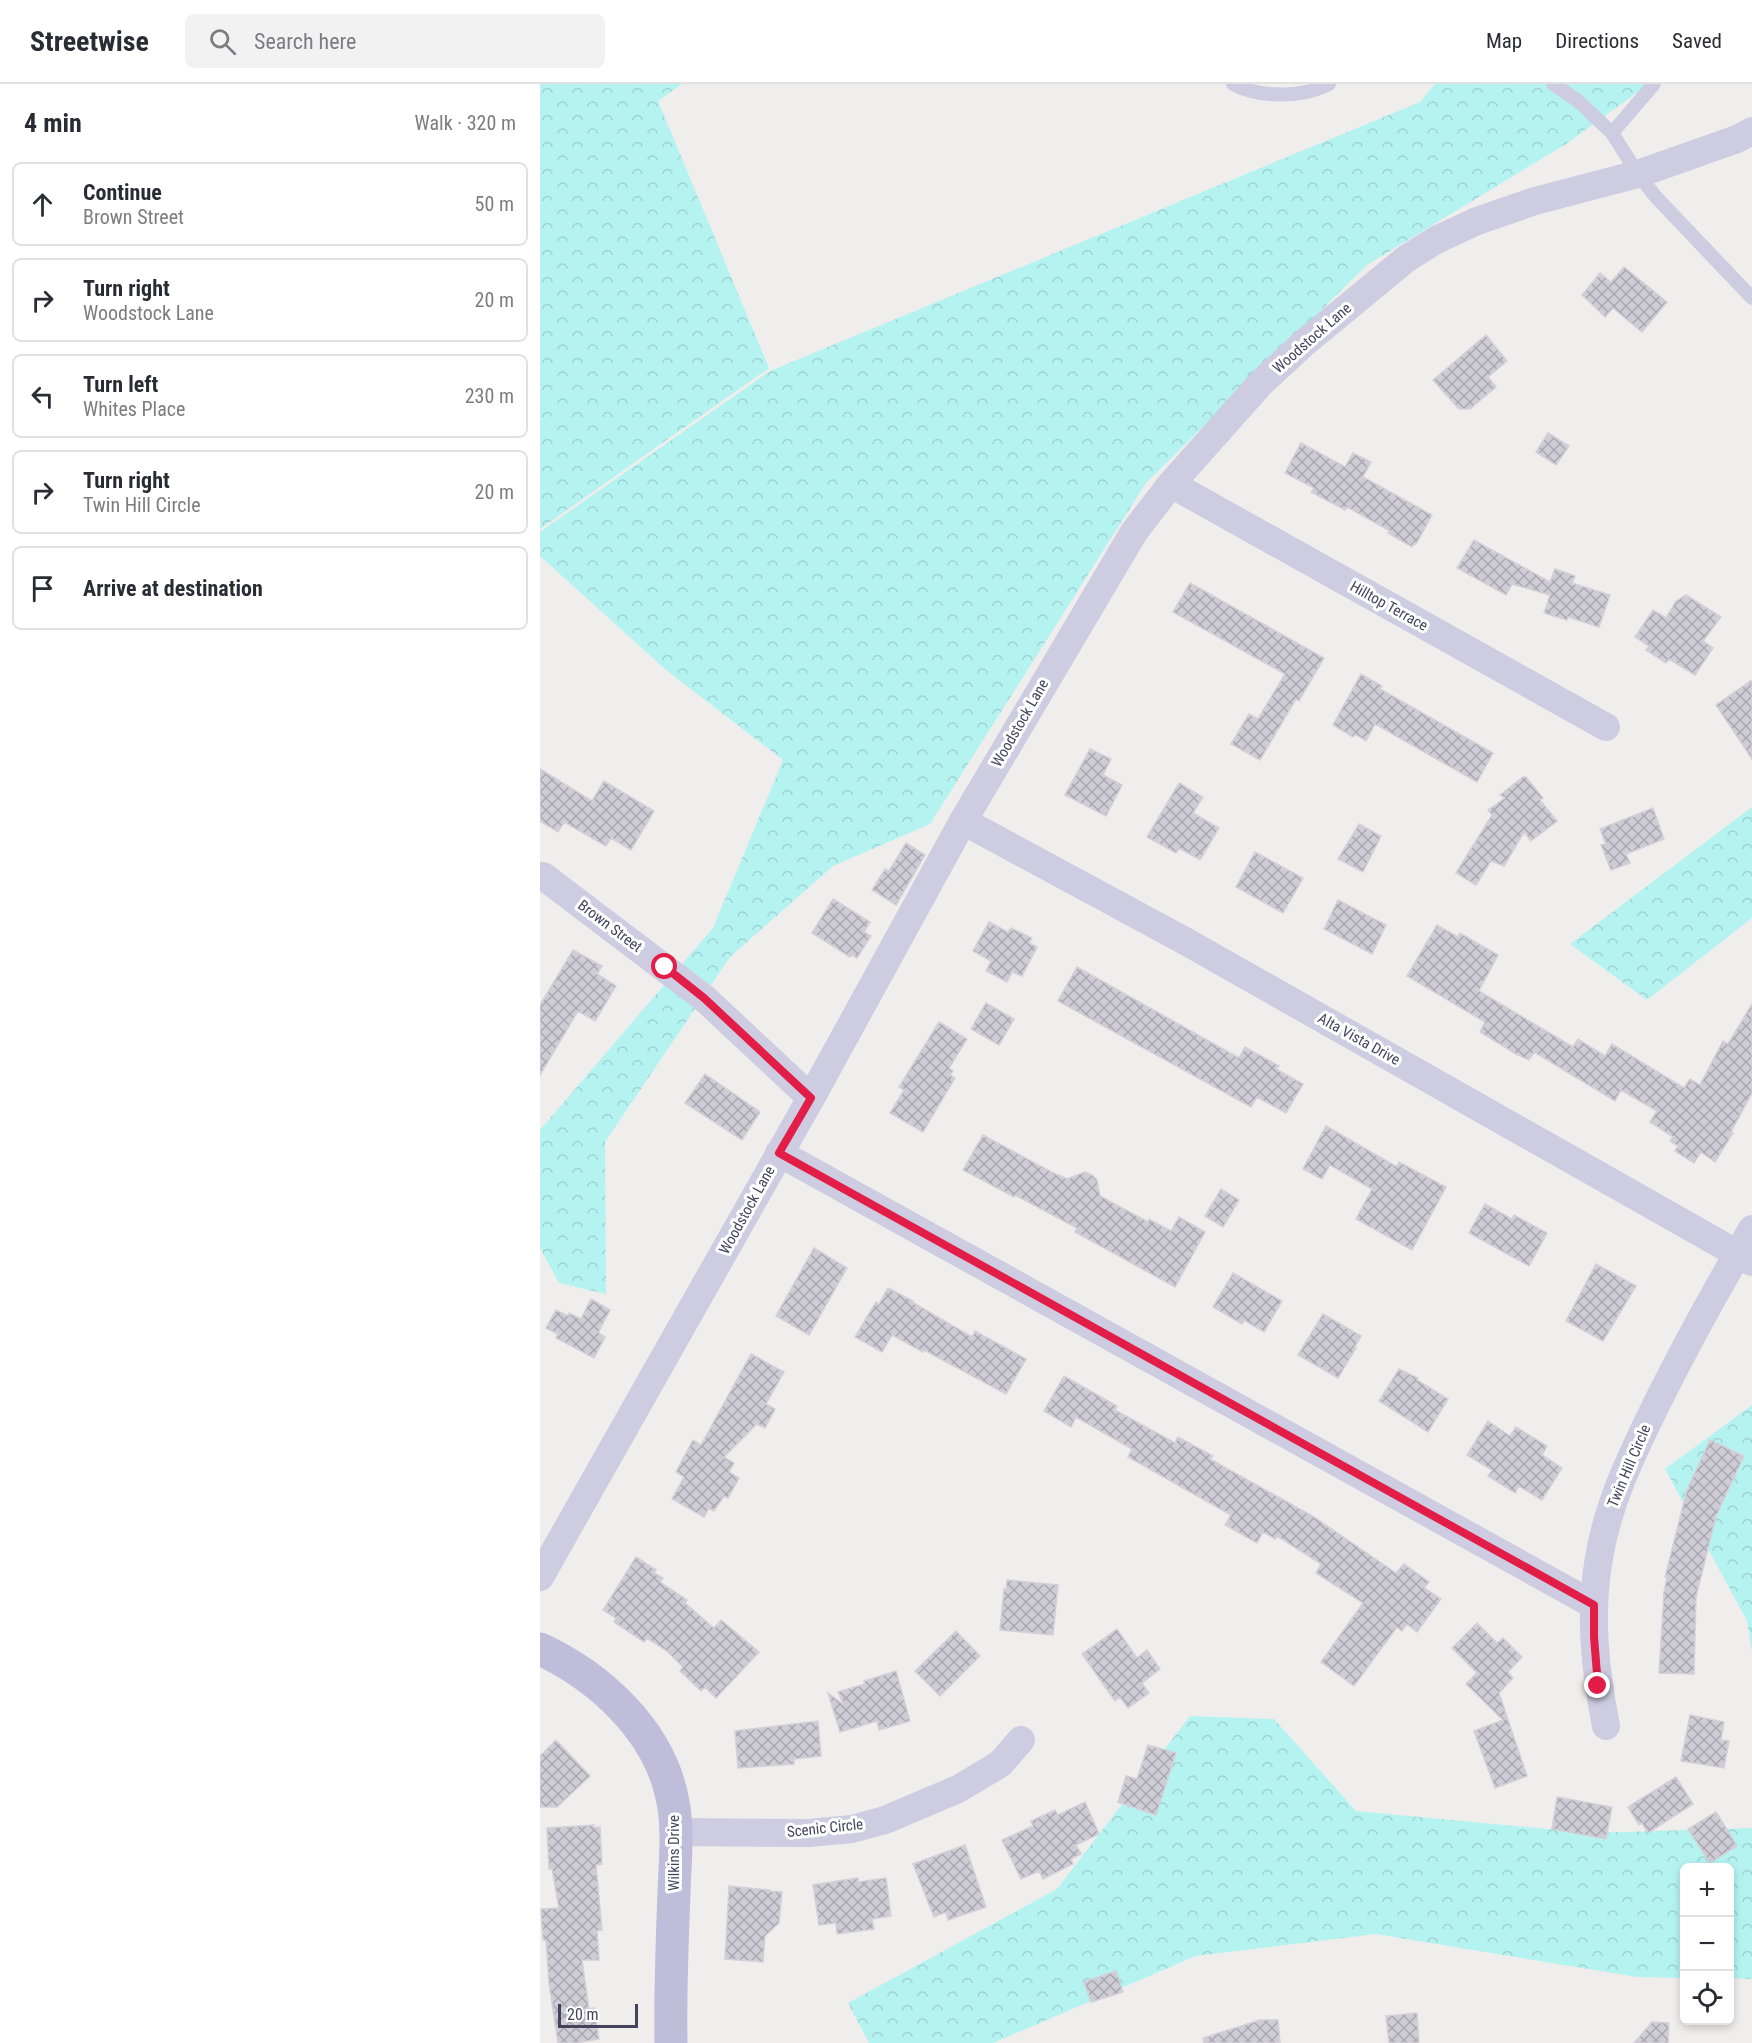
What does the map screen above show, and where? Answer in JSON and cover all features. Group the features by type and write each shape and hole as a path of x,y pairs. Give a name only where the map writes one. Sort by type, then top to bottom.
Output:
{"street":[{"name":"Woodstock Lane","path":"540,1577 811,1098 963,821 1134,532 1172,484 1261,383 1303,344 1406,259 1436,240 1477,221 1535,201 1638,174 1737,139 1752,131"},
{"name":"Hilltop Terrace","path":"1172,484 1606,727"},
{"name":"Alta Vista Drive","path":"963,821 1196,947 1745,1258"},
{"name":"Brown Street","path":"543,876 704,998 811,1098"},
{"path":"779,1153 1594,1605"},
{"name":"Twin Hill Circle","path":"1606,1726 1598,1686 1594,1605 1599,1558 1610,1510 1626,1464 1676,1364 1745,1258 1752,1229"},
{"name":"Wilkins Drive","path":"540,1649 590,1680 624,1710 646,1735 662,1765 672,1797 676,1832 670,1995 671,2043"},
{"name":"Scenic Circle","path":"676,1832 809,1833 852,1828 885,1820 958,1789 1000,1764 1021,1740"}],"lane":[{"path":"1233,84 1241,88 1267,93 1295,93 1329,84"},
{"path":"1553,84 1577,100 1612,133 1655,196 1752,298"},
{"path":"1612,133 1654,84"}],"green space":[{"path":"540,84 682,84 658,101 769,368 540,529"},
{"path":"1435,84 1649,84 1566,144 1367,265 1146,483 930,824 833,866 730,957 605,1142 606,1294 559,1283 540,1248 540,1130 713,928 783,760 666,670 540,556 540,532 770,371 1420,102"},
{"path":"1752,807 1752,918 1647,1000 1570,944"},
{"path":"1752,1405 1752,1653 1747,1621 1665,1469"},
{"path":"1190,1716 1274,1719 1356,1811 1590,1833 1752,1828 1752,1979 1734,1978 1734,1863 1680,1863 1680,1978 1637,1977 1376,1934 1196,1956 993,2043 869,2043 848,2003 1057,1889"}],"building":[{"path":"1624,267 1667,302 1642,332 1613,308 1605,317 1582,295 1600,273 1611,282"},
{"path":"1486,335 1507,361 1488,377 1496,387 1470,409 1459,409 1433,380"},
{"path":"1548,433 1569,446 1556,465 1536,452"},
{"path":"1301,443 1345,467 1353,453 1371,462 1363,477 1432,515 1416,544 1414,543 1412,547 1388,533 1390,531 1347,507 1345,510 1311,492 1314,488 1285,473"},
{"path":"1474,540 1550,582 1555,569 1575,576 1572,583 1610,595 1599,627 1568,617 1567,620 1544,613 1550,595 1512,584 1506,595 1457,568"},
{"path":"1190,583 1324,658 1299,701 1296,699 1260,760 1231,744 1249,714 1258,719 1285,674 1173,612"},
{"path":"1686,595 1721,617 1703,641 1713,648 1695,675 1669,659 1666,663 1646,650 1649,646 1635,637 1653,610 1666,618 1676,601"},
{"path":"1361,674 1382,686 1380,689 1493,753 1477,782 1375,724 1366,741 1355,734 1353,737 1333,725"},
{"path":"1752,680 1752,759 1716,705"},
{"path":"1090,749 1111,759 1103,775 1122,785 1106,816 1065,795"},
{"path":"540,769 592,801 604,781 654,811 631,850 611,838 606,846 564,822 558,832 540,821"},
{"path":"1526,777 1543,798 1540,800 1557,821 1531,841 1524,832 1504,866 1491,861 1476,885 1456,873 1492,815 1488,810 1505,798 1500,795"},
{"path":"1179,783 1203,797 1193,813 1219,828 1200,860 1179,848 1176,853 1147,837"},
{"path":"1653,808 1664,839 1626,854 1630,863 1611,870 1601,845 1606,844 1600,829"},
{"path":"1359,824 1381,836 1363,872 1338,859"},
{"path":"906,843 925,855 896,905 872,890 885,869 889,871"},
{"path":"1255,852 1303,878 1283,913 1236,887"},
{"path":"833,899 870,922 864,932 871,936 857,958 852,955 850,957 812,933"},
{"path":"1338,900 1386,925 1372,954 1324,929"},
{"path":"989,922 1008,932 1011,928 1032,938 1029,943 1037,947 1022,976 1012,972 1007,982 986,971 991,961 973,951"},
{"path":"1437,925 1458,937 1460,933 1498,955 1479,991 1573,1047 1578,1039 1605,1056 1612,1044 1684,1088 1690,1079 1700,1085 1723,1041 1728,1044 1752,1004 1752,1093 1731,1132 1733,1133 1715,1162 1701,1152 1694,1163 1675,1151 1678,1146 1670,1141 1673,1137 1650,1122 1657,1111 1621,1090 1615,1101 1534,1052 1529,1060 1516,1054 1480,1032 1485,1022 1407,976"},
{"path":"573,950 602,966 597,974 616,986 595,1021 578,1011 540,1075 540,1005"},
{"path":"1077,967 1239,1058 1245,1047 1279,1066 1276,1069 1303,1084 1286,1113 1257,1097 1251,1107 1058,1001"},
{"path":"986,1003 1014,1019 999,1045 971,1029"},
{"path":"939,1022 967,1039 949,1068 953,1071 950,1075 955,1078 923,1132 890,1113 904,1090 899,1087"},
{"path":"705,1074 760,1112 742,1140 685,1103"},
{"path":"1326,1126 1397,1167 1399,1162 1446,1187 1412,1250 1356,1219 1372,1189 1330,1165 1322,1179 1303,1169"},
{"path":"983,1135 1067,1179 1085,1172 1092,1175 1097,1180 1100,1196 1148,1222 1149,1219 1171,1231 1179,1217 1205,1232 1175,1287 1075,1232 1077,1228 963,1170"},
{"path":"1221,1189 1239,1200 1223,1227 1205,1216"},
{"path":"1485,1204 1512,1219 1514,1215 1547,1233 1529,1266 1469,1233"},
{"path":"814,1248 847,1268 809,1335 776,1316"},
{"path":"1596,1264 1636,1286 1603,1341 1566,1321"},
{"path":"1233,1273 1282,1301 1264,1332 1244,1320 1242,1324 1213,1307"},
{"path":"888,1288 972,1337 975,1331 1026,1359 1006,1394 892,1335 882,1352 855,1337 876,1302 879,1304"},
{"path":"591,1299 610,1310 599,1331 605,1337 594,1358 556,1338 558,1334 546,1328 556,1310 581,1319"},
{"path":"1323,1314 1361,1336 1338,1378 1298,1355"},
{"path":"751,1354 784,1372 766,1404 775,1409 765,1428 757,1424 724,1457 734,1463 729,1472 739,1478 728,1498 724,1496 714,1511 709,1508 704,1517 672,1499 684,1477 676,1472 693,1440 701,1445"},
{"path":"1399,1369 1418,1378 1417,1380 1448,1399 1428,1432 1379,1401"},
{"path":"1064,1376 1117,1406 1115,1410 1175,1443 1178,1437 1213,1456 1210,1459 1314,1517 1396,1573 1404,1564 1429,1582 1424,1588 1441,1599 1417,1632 1407,1624 1402,1631 1397,1627 1354,1686 1321,1662 1363,1603 1316,1573 1321,1564 1277,1536 1275,1539 1263,1532 1257,1543 1225,1525 1231,1515 1128,1457 1132,1449 1076,1417 1071,1427 1044,1411"},
{"path":"1488,1421 1510,1436 1516,1427 1547,1446 1542,1455 1562,1468 1542,1500 1519,1486 1515,1493 1488,1476 1492,1470 1467,1455"},
{"path":"1710,1440 1744,1456 1716,1516 1696,1597 1694,1674 1659,1673 1664,1592 1667,1578 1665,1577 1687,1490"},
{"path":"636,1557 656,1570 654,1573 663,1578 660,1582 687,1600 685,1603 714,1628 721,1620 759,1652 716,1698 705,1687 701,1691 680,1671 683,1667 667,1651 647,1638 644,1642 614,1622 616,1618 603,1610"},
{"path":"1007,1580 1058,1585 1053,1635 1000,1630"},
{"path":"1477,1623 1497,1643 1503,1638 1522,1657 1508,1672 1513,1678 1499,1693 1527,1776 1495,1788 1474,1731 1503,1720 1466,1684 1477,1673 1452,1648"},
{"path":"1117,1629 1137,1658 1147,1650 1160,1669 1142,1683 1149,1693 1128,1708 1120,1697 1115,1701 1082,1654"},
{"path":"956,1631 980,1656 940,1696 915,1671"},
{"path":"896,1671 910,1721 879,1730 877,1721 840,1732 828,1693 844,1705 838,1692"},
{"path":"1690,1715 1724,1722 1721,1740 1729,1741 1724,1768 1681,1761"},
{"path":"818,1721 821,1756 794,1759 794,1764 738,1768 735,1731"},
{"path":"556,1740 590,1776 557,1807 540,1807 540,1756"},
{"path":"1148,1745 1176,1753 1156,1815 1118,1802 1126,1776 1137,1779"},
{"path":"1676,1777 1693,1804 1648,1833 1642,1823 1639,1825 1628,1807"},
{"path":"1557,1797 1612,1807 1606,1839 1552,1829"},
{"path":"1085,1802 1099,1834 1076,1845 1081,1854 1071,1859 1073,1864 1043,1879 1039,1871 1021,1879 1002,1840 1033,1826 1031,1821 1055,1810 1058,1815"},
{"path":"1716,1812 1737,1846 1710,1863 1688,1829"},
{"path":"594,1825 594,1828 600,1827 602,1864 596,1865 602,1930 597,1931 599,1960 582,1960 589,2009 594,2008 599,2039 558,2043 549,1983 546,1940 543,1940 541,1909 559,1908 552,1869 549,1869 547,1828"},
{"path":"965,1845 986,1907 948,1920 946,1912 934,1917 913,1864"},
{"path":"858,1878 858,1882 886,1878 891,1916 872,1919 874,1929 837,1934 836,1923 819,1925 813,1885"},
{"path":"729,1886 782,1892 779,1923 765,1936 763,1962 725,1959"},
{"path":"1116,1971 1123,1992 1091,2002 1084,1982"},
{"path":"1417,2013 1419,2043 1389,2043 1386,2016"},
{"path":"1260,2020 1278,2020 1280,2043 1204,2043 1203,2038"},
{"path":"1652,2022 1669,2023 1668,2043 1634,2043"}],"route":[{"path":"665,967 704,998 811,1098 779,1153 1594,1605 1598,1686"}]}
